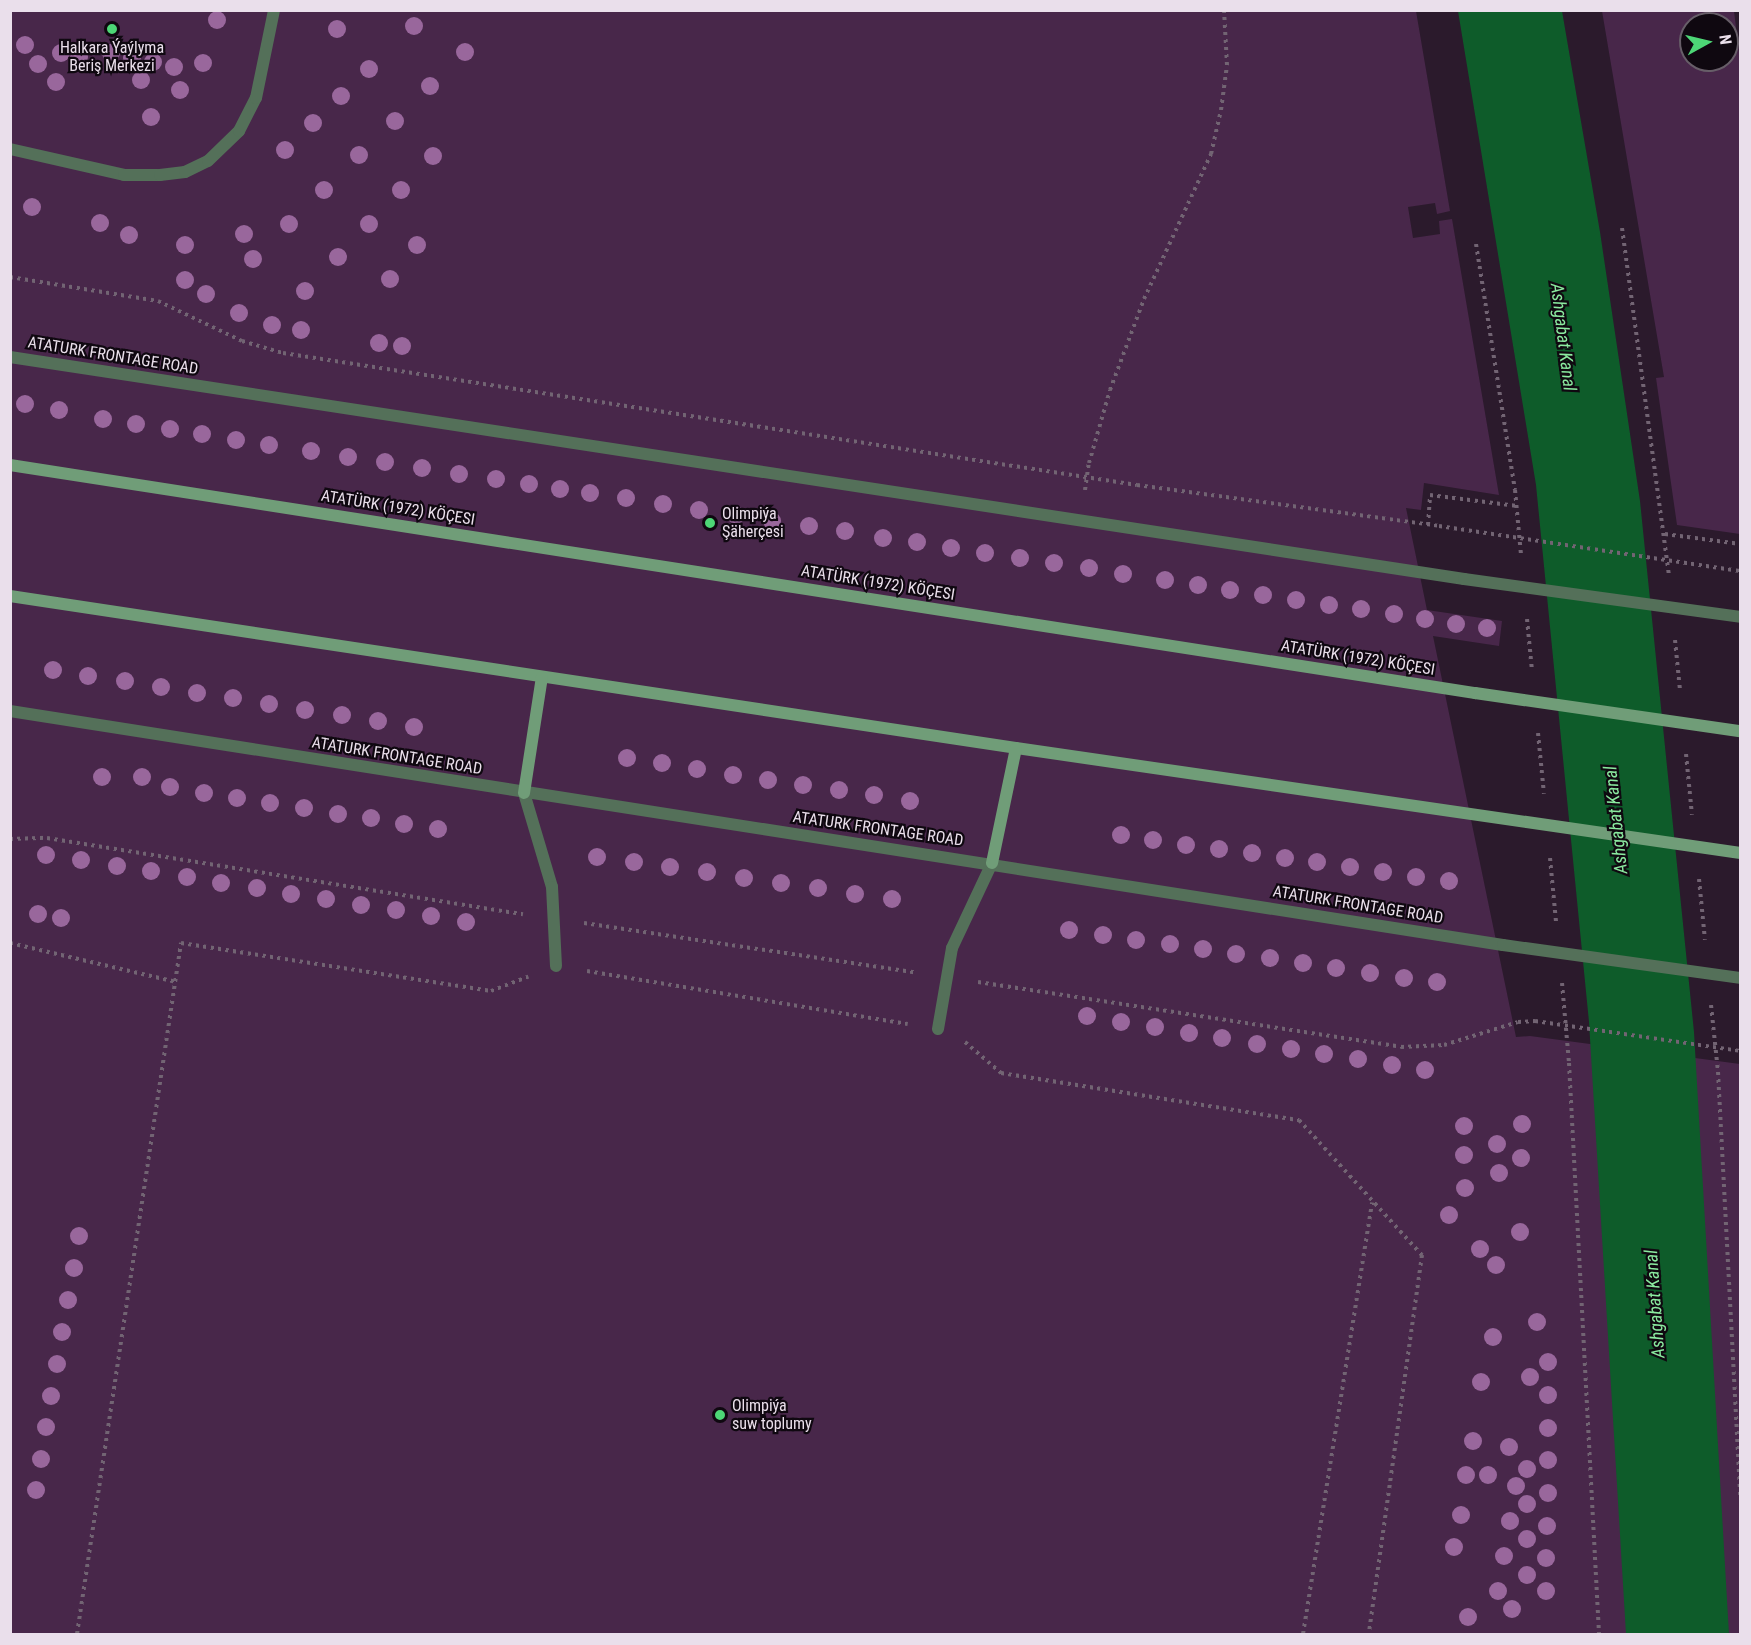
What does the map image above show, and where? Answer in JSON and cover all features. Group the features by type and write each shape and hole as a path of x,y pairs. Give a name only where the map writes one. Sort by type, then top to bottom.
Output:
{"main road":[{"name":"ATATÜRK (1972) KÖÇESI","path":"10,465 1475,693 1740,731"},
{"path":"10,596 1016,748 1740,853"},
{"path":"524,793 542,676"},
{"path":"992,863 1016,748"}],"street":[{"path":"10,149 124,175 185,172 208,161 239,131 256,98 274,10"},
{"name":"ATATURK FRONTAGE ROAD","path":"10,357 1464,579 1740,617"},
{"name":"ATATURK FRONTAGE ROAD","path":"10,711 524,793 992,863 1503,945 1740,978"},
{"path":"524,793 552,887 556,966"},
{"path":"938,1029 952,948 992,863"}],"path":[{"path":"1080,521 1087,478 1110,390 1140,309 1211,154 1221,110 1227,66 1224,10"},
{"path":"10,277 158,301 242,341 283,353 1087,478 1439,526 1740,571"},
{"path":"1428,525 1430,495 1517,506"},
{"path":"1665,534 1740,544"},
{"path":"10,839 47,838 1401,1047 1444,1045 1518,1022 1535,1021 1740,1051"},
{"path":"10,943 176,982"},
{"path":"77,1635 182,943 491,991 556,966 953,1032 1001,1073 1299,1120 1422,1255 1369,1635"},
{"path":"1303,1635 1372,1201"}],"shaded area":[{"name":"Olimpiýa Şäherçesi","path":"11,11 1416,11 1450,211 1437,214 1435,203 1408,207 1413,238 1440,234 1439,221 1452,219 1499,495 1424,483 1421,510 1406,508 1427,610 1502,621 1499,646 1433,636 1516,1037 1530,1036 1740,1064 1740,1634 11,1634"},
{"path":"1602,11 1734,11 1679,12 1679,72 1739,72 1739,52 1740,534 1677,525 1656,378 1664,377"}],"water":[{"name":"Ashgabat Kanal","path":"1458,11 1562,11 1600,232 1640,501 1694,1032 1729,1634 1626,1634 1589,1022 1536,485"}],"place":[{"name":"Halkara Ýaýlyma Beriş Merkezi","path":"112,29"},
{"name":"Olimpiýa Şäherçesi","path":"710,523"},
{"name":"Olimpiýa suw toplumy","path":"720,1415"}]}
